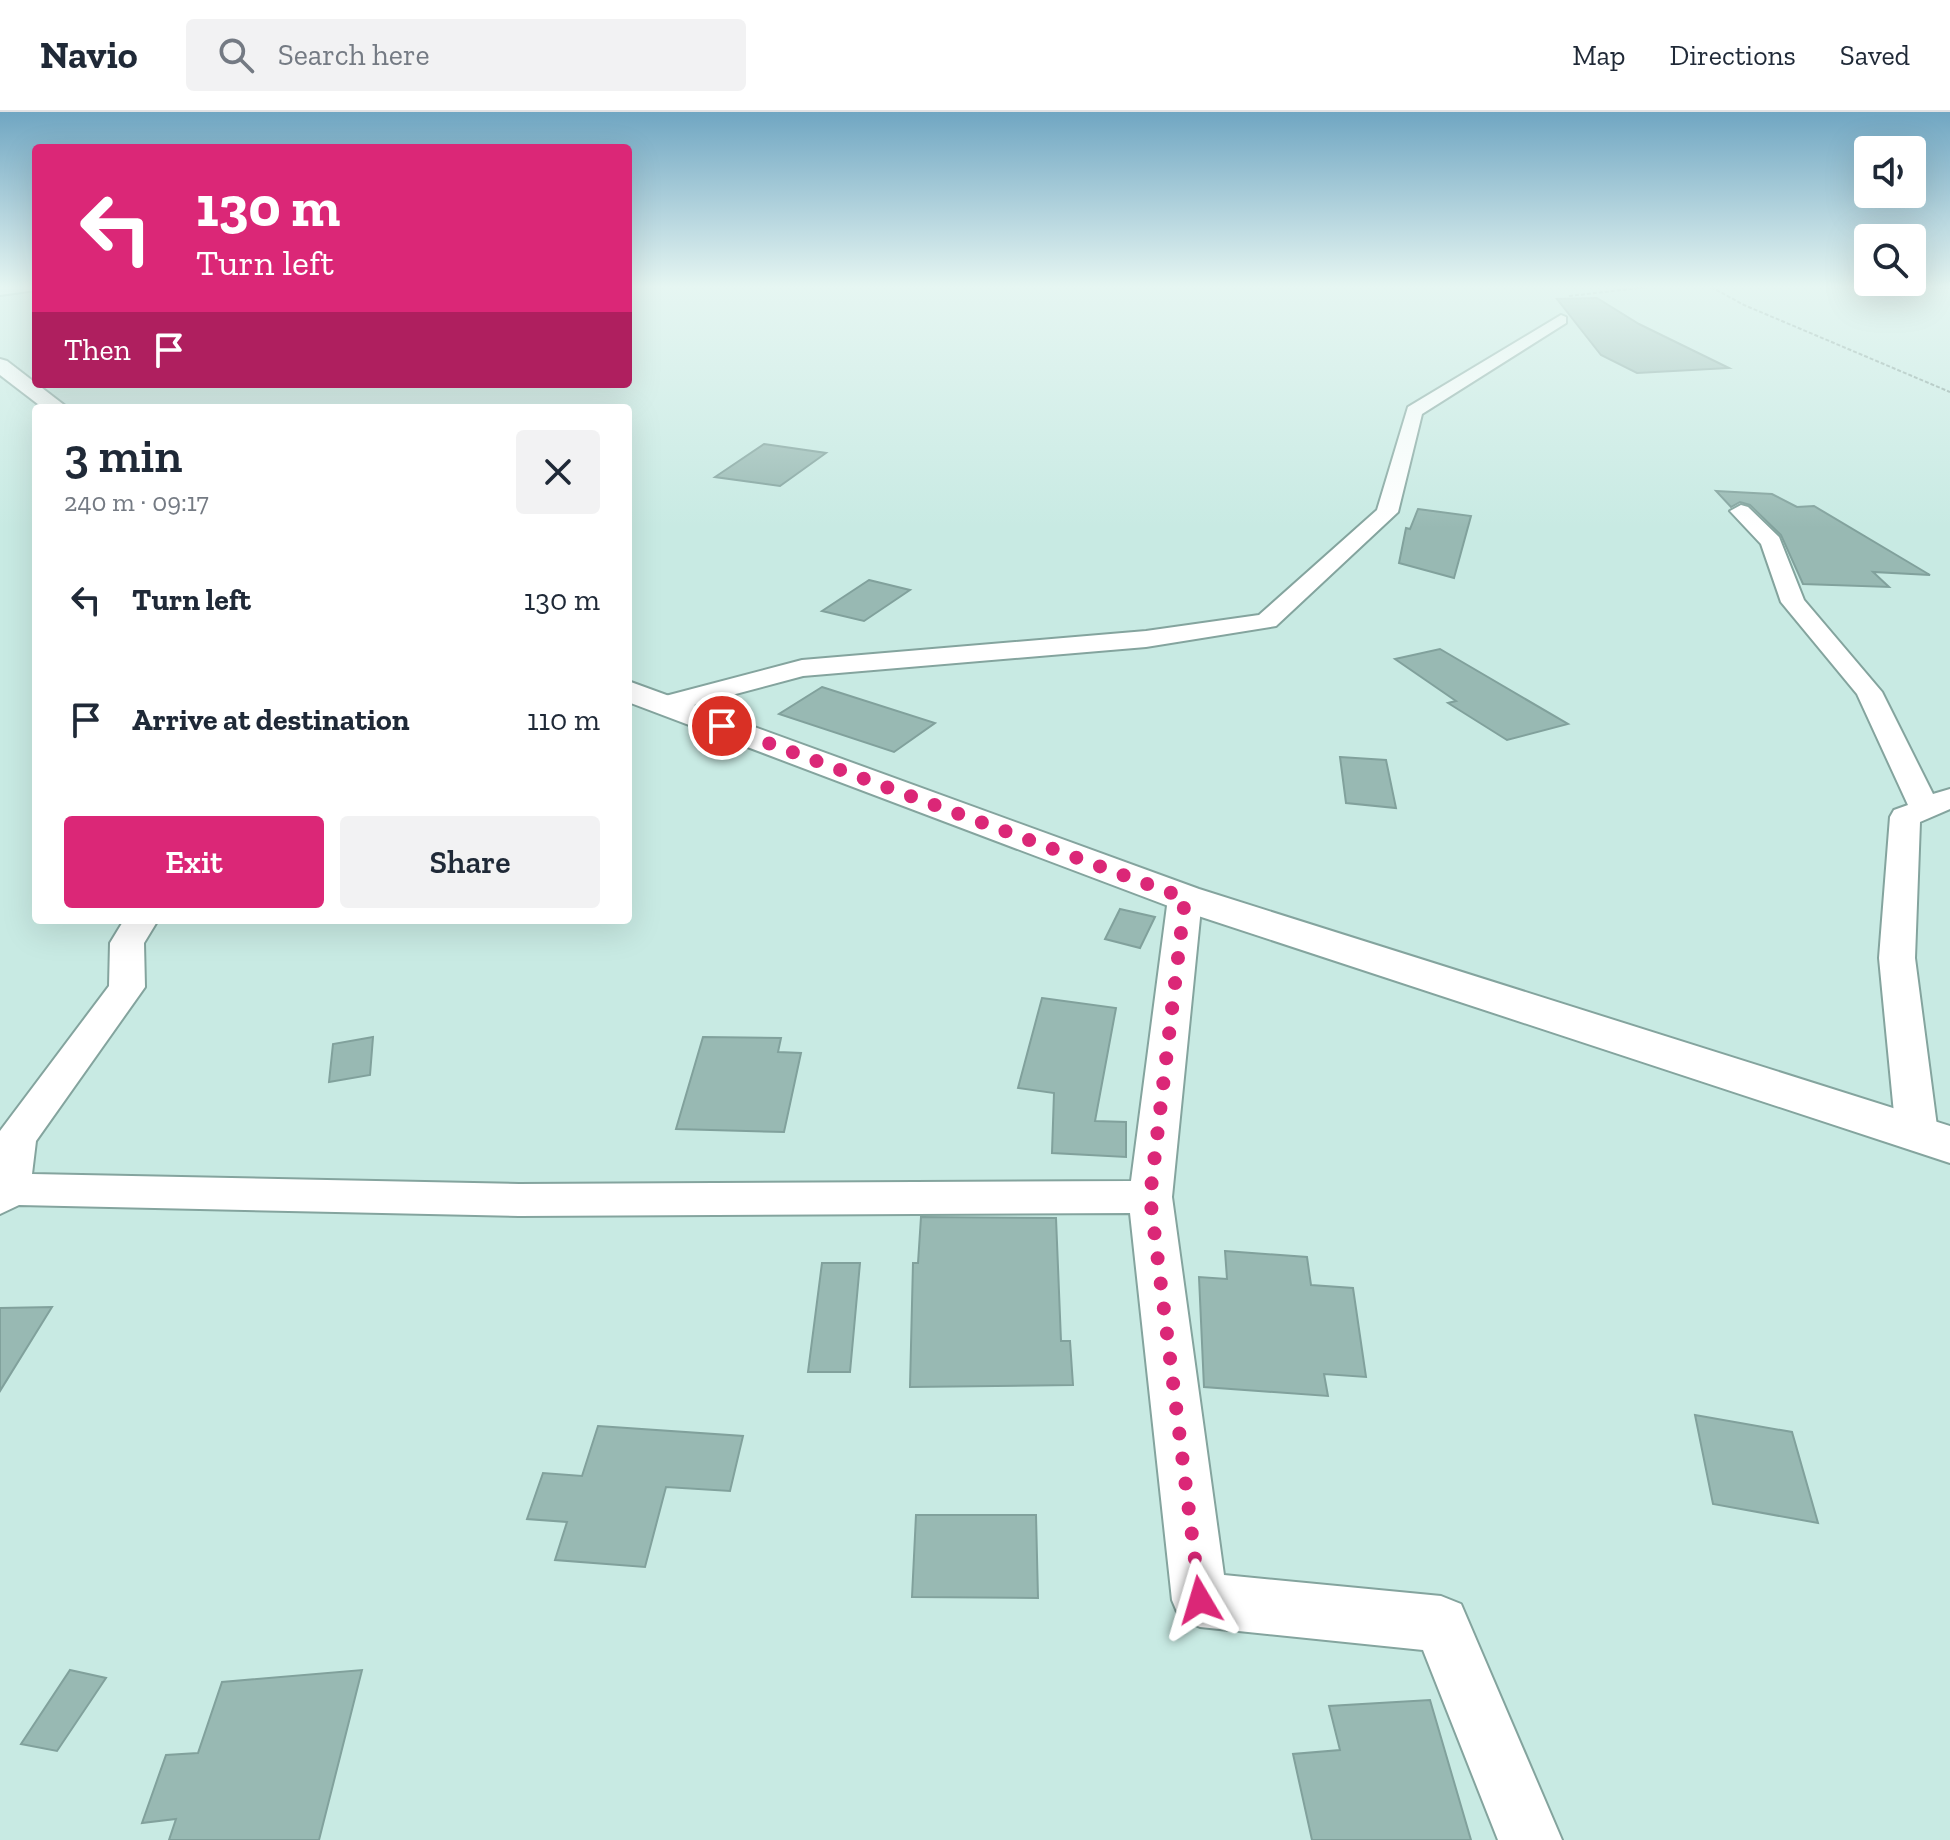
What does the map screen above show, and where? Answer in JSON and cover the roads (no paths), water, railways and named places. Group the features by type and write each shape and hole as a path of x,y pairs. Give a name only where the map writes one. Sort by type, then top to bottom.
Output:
{"main road":[{"path":"3,368 52,404"},
{"path":"646,698 1185,898 1934,1140"}],"street":[{"path":"646,698 802,668 1146,639 1267,621 1387,512 1414,411 1484,368"},
{"path":"1741,511 1771,542 1793,602 1869,692 1938,803 1905,817 1897,958 1934,1140"},
{"path":"1185,898 1150,1197 1200,1600 1441,1624 1530,1840"},
{"path":"139,924 127,943 127,987 16,1139 3,1192 519,1200 1150,1197"}]}
